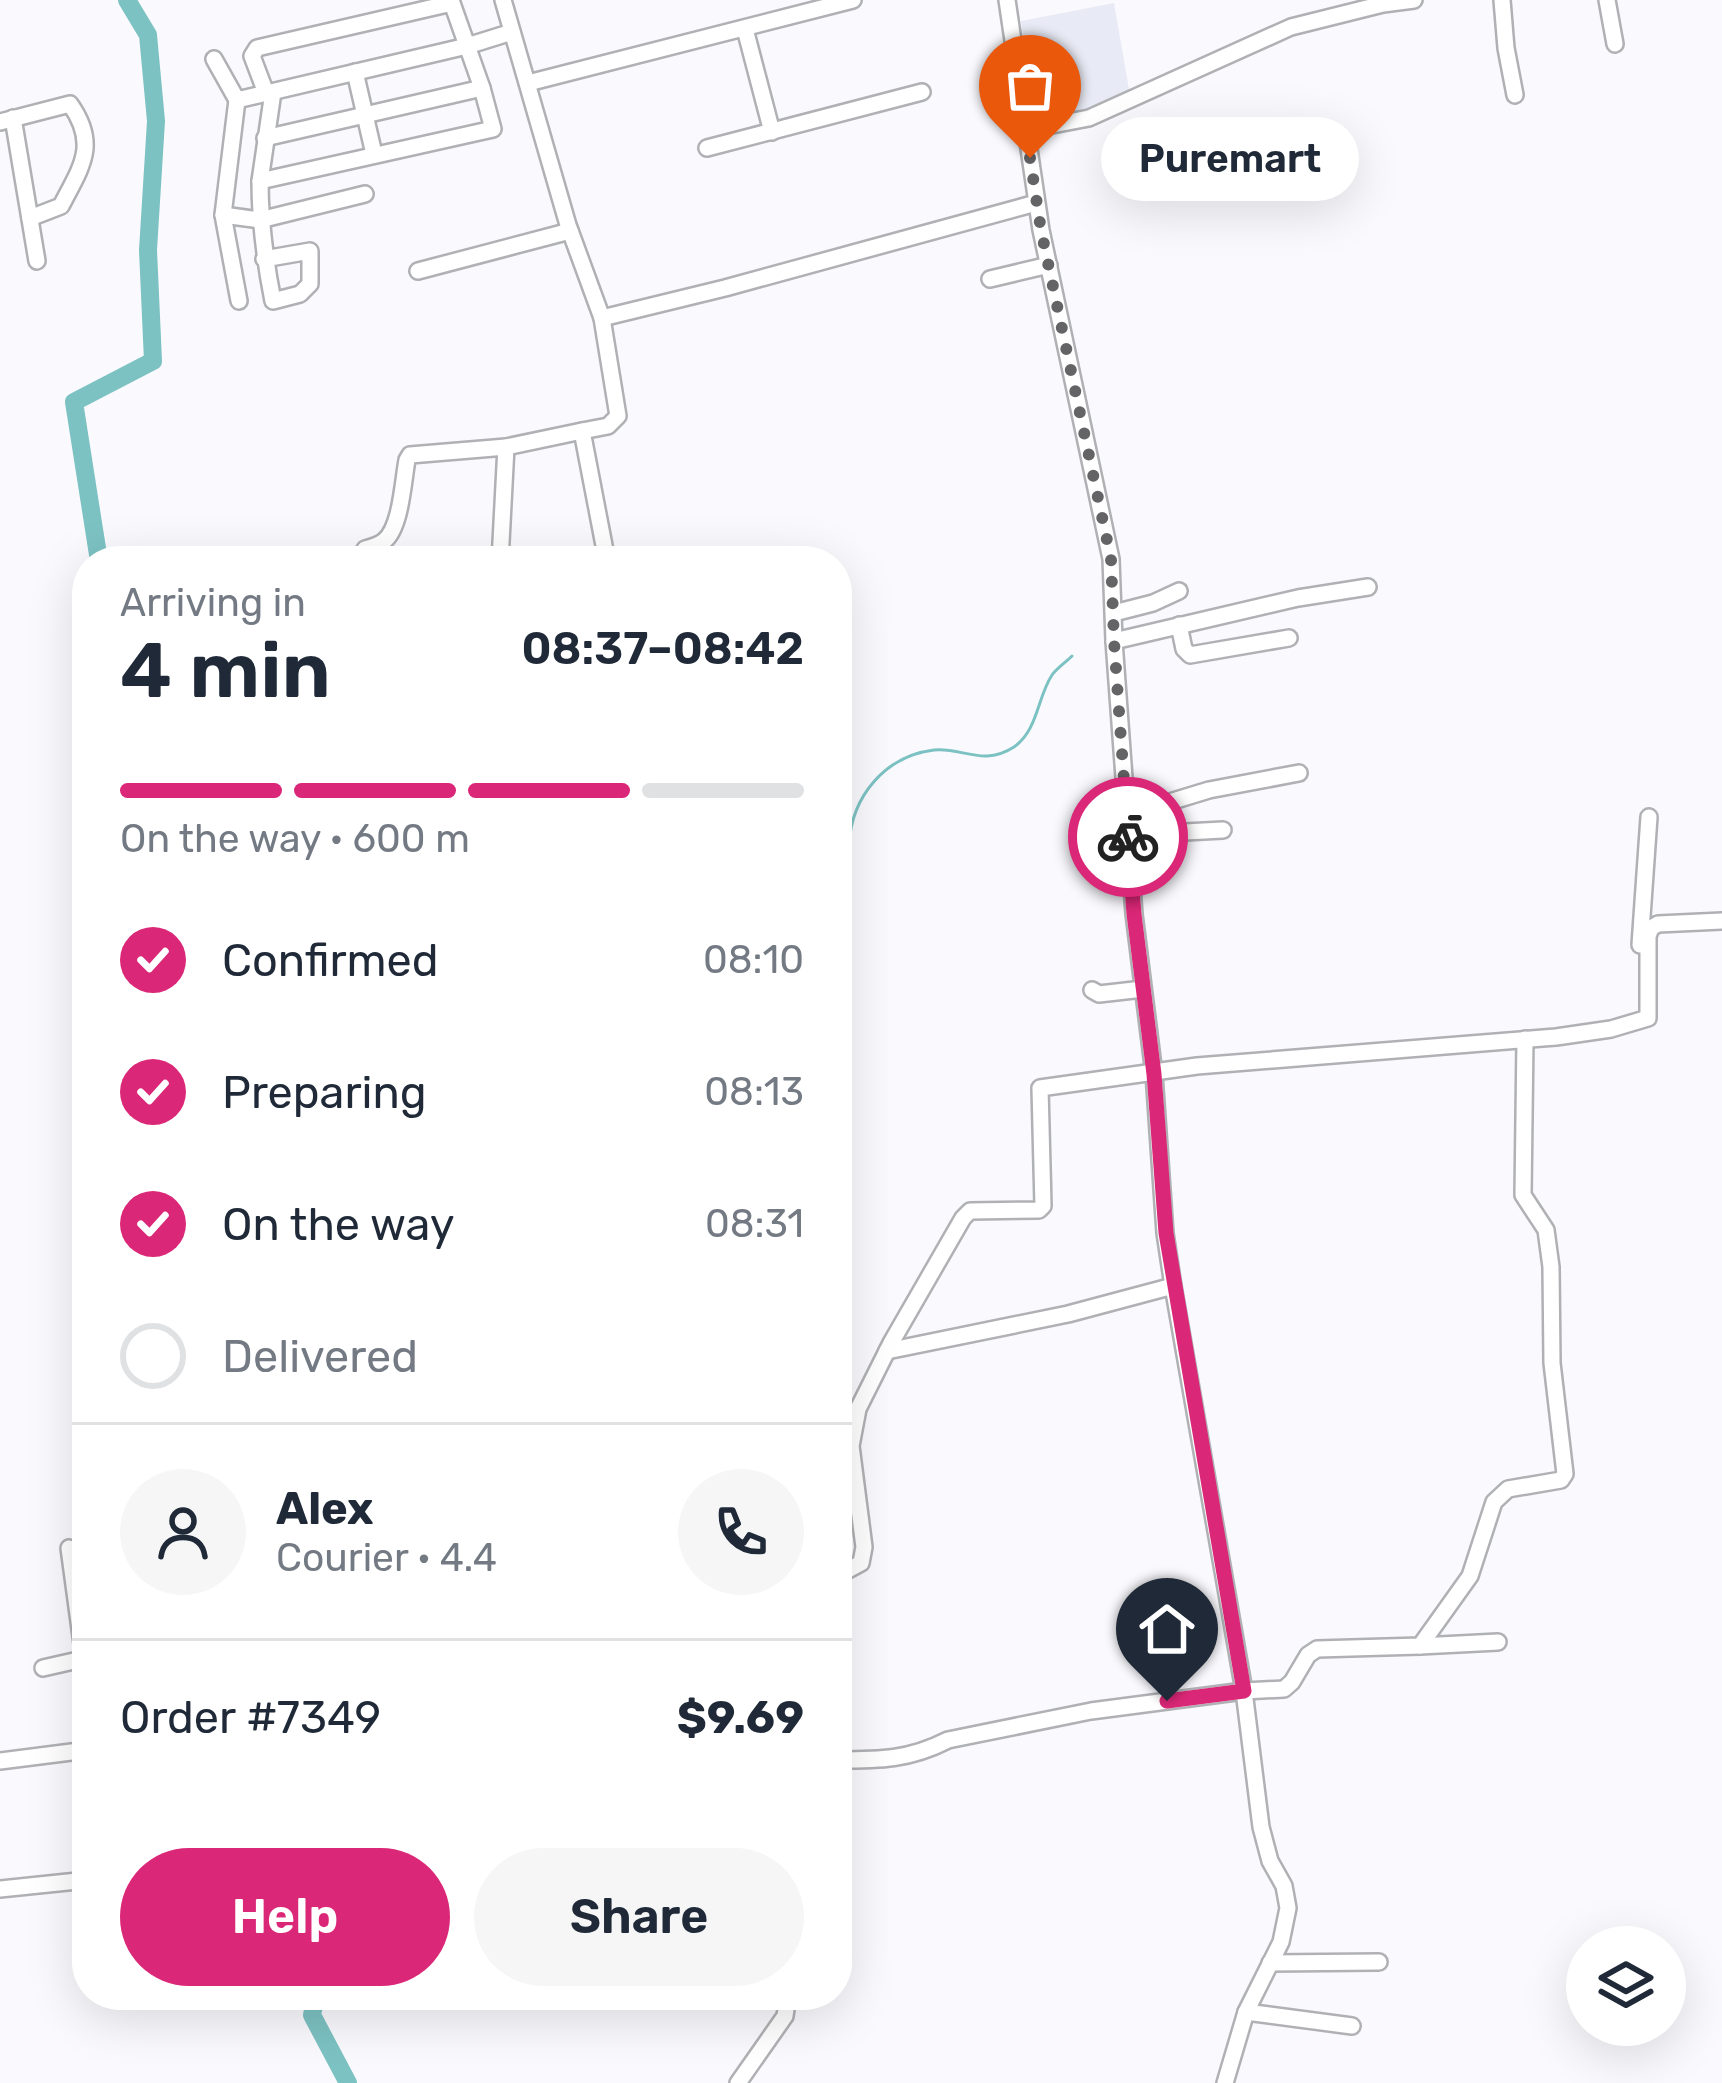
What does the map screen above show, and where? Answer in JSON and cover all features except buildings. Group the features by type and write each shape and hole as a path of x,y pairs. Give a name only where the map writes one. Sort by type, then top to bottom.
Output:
{"street":[{"path":"375,546 391,535 410,455 506,447 608,425 618,416 602,318 570,231 503,0"},
{"path":"528,83 853,0"},
{"path":"1007,0 1036,203 1111,559 1128,835 1173,1286 1244,1691 1261,1827 1288,1908 1281,1942 1246,2012 1225,2083"},
{"path":"1026,130 1089,118 1291,27 1414,0"},
{"path":"1502,0 1515,94"},
{"path":"1607,0 1615,44"},
{"path":"260,181 493,129 452,3 257,48 251,56 270,93 260,181 264,259"},
{"path":"745,28 772,132"},
{"path":"236,100 512,32"},
{"path":"214,59 236,100 223,215 238,301"},
{"path":"355,72 374,154"},
{"path":"265,138 482,88"},
{"path":"707,148 922,92"},
{"path":"30,218 61,206 87,157 82,122 70,104 7,120 37,261"},
{"path":"223,215 260,220 365,194"},
{"path":"602,318 1036,203"},
{"path":"418,271 570,231"},
{"path":"990,279 1049,265"},
{"path":"582,431 604,546"},
{"path":"501,546 506,447"},
{"path":"1114,641 1298,598 1368,587"},
{"path":"1114,613 1158,602 1179,591"},
{"path":"1179,625 1190,655 1289,638"},
{"path":"1127,815 1209,790 1299,773"},
{"path":"1638,1020 1649,817"},
{"path":"1128,835 1223,830"},
{"path":"852,1441 858,1408 963,1218 970,1211 1039,1210 1043,1206 1040,1088 1238,1062 1612,1028 1648,1018 1652,928 1722,922"},
{"path":"1092,990 1099,994 1143,989"},
{"path":"1420,1646 1470,1576 1494,1502 1508,1489 1561,1480 1565,1474 1552,1363 1546,1230 1523,1195 1526,1039"},
{"path":"887,1351 1068,1314 1173,1286"},
{"path":"852,1454 864,1547 861,1563 852,1568"},
{"path":"69,1548 72,1569"},
{"path":"852,1760 896,1759 948,1740 1091,1711 1283,1689 1317,1649 1498,1642"},
{"path":"43,1669 72,1662"},
{"path":"0,1761 72,1752"},
{"path":"0,1889 72,1882"},
{"path":"1270,1963 1379,1962"},
{"path":"738,2083 786,2010"},
{"path":"1246,2012 1352,2026"}],"shaded area":[{"path":"1114,3 1130,95 1052,119 1034,110 1021,21"}],"waterway":[{"path":"97,546 74,402 153,361 148,250 156,121 148,35 127,0"},
{"path":"852,826 874,781 900,760 934,750 992,755 1014,747 1033,723 1052,675 1072,656"},
{"path":"313,2010 348,2083"}],"way so far":[{"path":"1030,158 1111,559 1128,837"}],"place":[{"name":"Puremart","path":"1030,158"}],"route":[{"path":"1128,837 1166,1233 1244,1691 1167,1701"}]}
